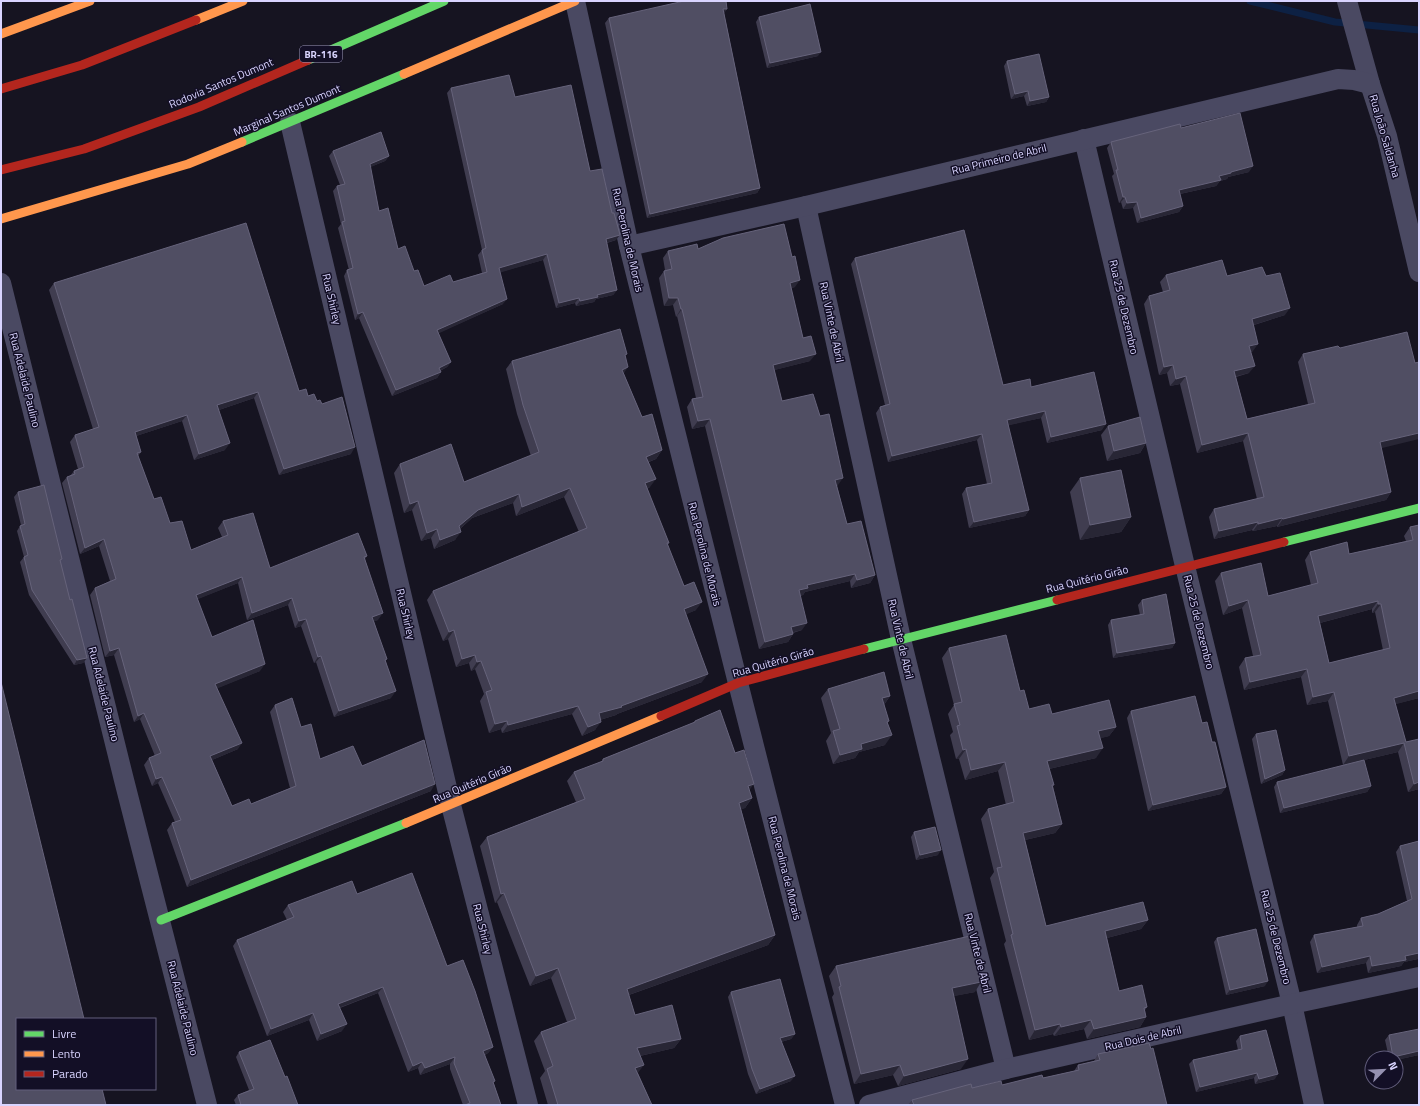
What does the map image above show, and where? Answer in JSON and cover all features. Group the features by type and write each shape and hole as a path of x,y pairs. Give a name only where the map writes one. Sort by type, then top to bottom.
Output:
{"main road":[{"path":"1,34 90,1"},
{"path":"1,89 82,65 243,1"},
{"name":"Rodovia Santos Dumont","path":"1,172 84,149 199,107 444,1"},
{"name":"Marginal Santos Dumont","path":"1,219 188,164 575,1"},
{"name":"Rua Quitério Girão","path":"161,920 451,806 738,684 901,639 1419,508"}],"street":[{"name":"Rua Perolina de Morais","path":"575,1 629,246 845,1105"},
{"name":"Rua João Saldanha","path":"1347,1 1370,84 1387,136 1419,272"},
{"name":"Rua Primeiro de Abril","path":"629,246 806,206 1338,79 1354,80 1370,84"},
{"name":"Rua Shirley","path":"290,122 451,806 528,1105"},
{"name":"Rua 25 de Dezembro","path":"1084,139 1185,566 1292,1004 1314,1105"},
{"name":"Rua Vinte de Abril","path":"806,206 901,639 1006,1069"},
{"name":"Rua Adelaide Paulino","path":"1,283 124,780 161,920 207,1105"},
{"name":"Rua Dois de Abril","path":"869,1105 1006,1069 1292,1004 1419,977"}],"building":[{"path":"684,1 726,1 727,9 723,9 760,188 650,214 609,18"},
{"path":"810,4 821,52 770,63 759,17"},
{"path":"1039,54 1049,97 1030,101 1028,91 1015,94 1007,61"},
{"path":"509,75 515,97 571,85 590,171 602,169 612,213 614,213 620,235 606,239 617,290 597,295 598,297 580,301 579,298 559,303 547,254 499,268 507,299 437,330 451,362 439,368 441,372 396,390 363,312 358,314 347,270 353,268 342,222 345,221 337,186 345,184 333,151 381,132 389,156 370,164 379,211 388,208 398,249 405,246 414,271 418,270 424,286 450,275 453,282 487,272 482,250 486,248 451,88"},
{"path":"1240,113 1253,166 1219,176 1221,180 1179,190 1183,206 1141,218 1137,202 1127,203 1125,197 1123,197 1111,142 1180,124 1181,128"},
{"path":"246,223 299,391 306,389 308,396 314,394 317,401 320,400 322,404 342,397 355,447 284,469 258,392 217,405 230,443 199,454 187,415 135,432 141,452 137,453 154,499 161,497 170,523 182,521 191,550 228,535 223,521 253,513 270,568 358,533 367,556 364,557 383,613 372,617 387,659 385,660 396,691 339,711 321,656 318,657 306,619 299,621 292,598 252,613 242,577 196,595 212,637 253,620 265,664 215,684 242,743 210,756 232,806 249,799 251,804 296,786 275,705 292,698 301,727 311,724 320,759 353,746 362,766 424,740 435,784 191,880 172,823 181,820 162,777 156,779 149,758 161,753 144,713 138,716 119,648 110,651 95,588 116,579 104,539 85,548 67,477 75,474 74,471 84,467 75,435 99,427 54,283"},
{"path":"784,224 792,257 795,256 800,280 790,283 803,338 811,336 816,354 773,365 782,401 813,394 820,416 829,414 843,478 835,480 847,524 861,521 875,575 857,580 855,574 807,585 808,588 799,590 807,623 791,627 793,634 765,642 710,419 698,421 692,399 703,397 682,309 678,298 669,298 664,271 672,269 668,251 697,244 698,249 723,238"},
{"path":"964,230 1003,385 1030,379 1031,387 1094,372 1106,424 1051,437 1045,411 1007,420 1029,510 974,522 966,488 992,483 982,434 892,456 880,407 890,404 855,258"},
{"path":"1222,260 1227,276 1262,267 1266,276 1280,273 1290,308 1252,319 1258,344 1249,346 1255,366 1234,371 1247,419 1315,403 1303,354 1338,346 1340,348 1407,332 1415,363 1419,362 1419,433 1380,442 1391,492 1283,519 1258,524 1258,522 1219,531 1214,509 1264,497 1248,433 1202,445 1186,376 1176,379 1173,365 1164,367 1149,296 1170,290 1166,275"},
{"path":"620,329 627,354 625,355 628,367 622,370 642,417 652,414 662,450 646,457 656,479 645,483 684,586 694,582 702,602 684,609 708,674 621,706 622,707 599,713 601,722 588,727 578,706 508,725 507,721 495,724 486,692 492,690 481,661 477,662 475,655 462,659 454,630 449,632 433,591 587,528 570,488 522,507 519,494 478,510 459,526 461,532 440,540 437,529 427,533 418,501 410,504 400,464 451,444 464,482 539,452 523,405 512,361"},
{"path":"1140,417 1146,443 1114,451 1108,426"},
{"path":"1121,470 1131,517 1090,525 1080,478"},
{"path":"44,485 62,559 60,560 70,600 72,599 87,658 77,660 32,590 24,557 28,555 20,526 25,524 18,492"},
{"path":"1419,525 1419,691 1394,699 1406,742 1419,739 1419,782 1414,784 1404,743 1349,756 1334,692 1313,697 1307,669 1250,682 1245,658 1261,655 1248,600 1229,606 1221,573 1261,563 1268,596 1318,583 1310,552 1347,542 1349,554 1413,540 1410,527","holes":["1378,601 1378,604 1381,604 1390,648 1329,663 1318,616"]},
{"path":"1166,594 1175,643 1117,653 1111,620 1144,614 1142,600"},
{"path":"1006,635 1020,691 1024,690 1029,709 1049,704 1052,714 1109,700 1116,727 1098,731 1103,748 1047,761 1054,785 1052,785 1062,824 1023,833 1046,926 1143,902 1148,920 1105,931 1119,991 1142,985 1147,1007 1144,1008 1146,1017 1094,1029 1091,1020 1061,1027 1060,1024 1035,1030 1011,935 1013,934 997,868 1002,867 988,809 1014,802 1005,762 971,770 966,749 963,750 957,726 960,725 954,704 962,702 949,648"},
{"path":"884,672 890,696 882,698 889,721 887,722 892,735 861,744 862,749 840,755 833,731 840,729 828,689"},
{"path":"1,682 84,1018 16,1018 16,1090 102,1090 106,1105 1,1105"},
{"path":"1195,696 1202,723 1207,722 1212,742 1215,742 1226,787 1153,805 1131,711"},
{"path":"720,710 735,753 744,750 754,784 748,786 752,798 739,803 775,935 627,989 635,1015 672,1005 681,1039 637,1048 644,1065 635,1068 652,1105 558,1105 547,1069 553,1066 541,1032 576,1019 558,968 536,976 504,893 501,894 487,837 585,799 574,772 695,722"},
{"path":"1276,730 1285,770 1265,779 1256,734"},
{"path":"1364,760 1371,786 1284,808 1277,782"},
{"path":"935,827 941,850 920,855 914,832"},
{"path":"1419,841 1419,953 1405,956 1406,960 1372,966 1370,956 1322,967 1314,935 1363,926 1361,918 1378,914 1412,899 1400,846"},
{"path":"412,873 447,966 463,960 475,991 493,1047 483,1051 495,1081 493,1082 501,1105 465,1105 470,1103 454,1063 455,1057 425,1068 422,1062 413,1066 383,987 338,1004 347,1024 321,1034 313,1013 271,1029 237,940 294,917 288,905 352,881 357,894"},
{"path":"1256,929 1268,981 1230,990 1217,938"},
{"path":"970,936 981,982 952,988 968,1059 904,1076 900,1065 861,1074 839,987 841,986 836,966"},
{"path":"780,979 795,1034 780,1038 795,1076 760,1089 752,1069 731,992"},
{"path":"1419,1029 1419,1051 1404,1054 1404,1050 1392,1050 1389,1035"},
{"path":"1266,1030 1278,1074 1259,1079 1257,1073 1200,1087 1193,1060 1242,1049 1240,1036"},
{"path":"270,1040 285,1077 287,1076 298,1105 241,1105 238,1095 254,1089 239,1052"},
{"path":"1149,1043 1151,1049 1153,1048 1167,1105 914,1105 912,1100 971,1084 972,1088 1001,1081 1002,1085 1042,1075 1043,1078 1079,1070 1078,1065 1100,1060 1098,1054"}],"waterway":[{"path":"1250,1 1335,22 1419,30"}],"traffic: fast":[{"path":"308,60 444,1"},
{"path":"242,142 404,74"},
{"path":"1284,542 1419,508"},
{"path":"864,649 1057,600"},
{"path":"161,920 406,823"}],"traffic: slow":[{"path":"1,34 90,1"},
{"path":"196,20 243,1"},
{"path":"404,74 575,1"},
{"path":"1,219 188,164 242,142"},
{"path":"406,823 661,716"}],"traffic: jam":[{"path":"1,89 82,65 196,20"},
{"path":"1,170 84,149 199,107 308,60"},
{"path":"1057,600 1284,542"},
{"path":"661,716 738,683 864,649"}]}
